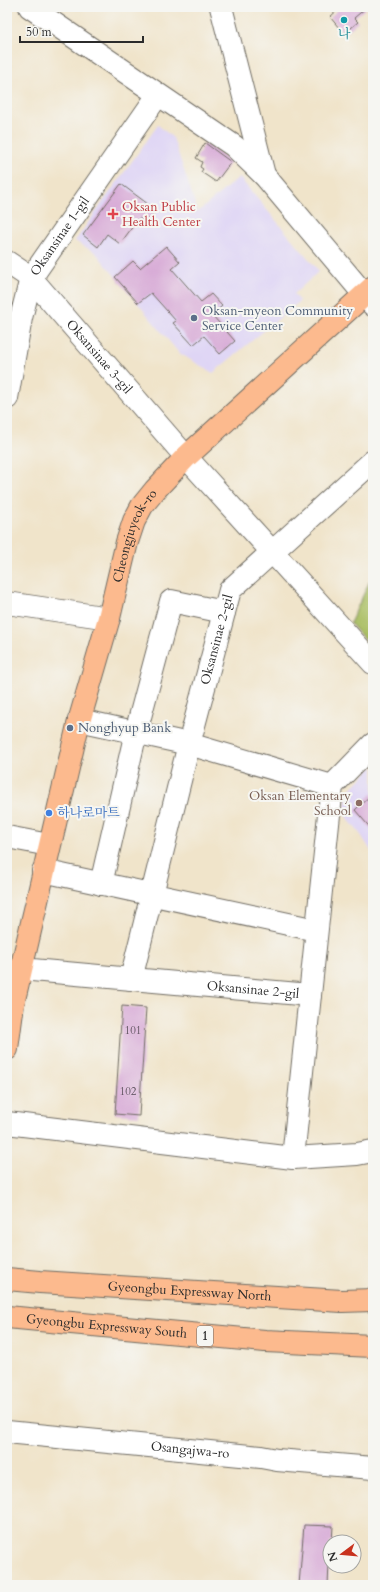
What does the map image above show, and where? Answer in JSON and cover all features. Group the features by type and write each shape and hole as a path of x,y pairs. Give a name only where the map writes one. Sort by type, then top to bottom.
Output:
{"main road":[{"name":"Cheongjuyeok-ro","path":"7,1049 13,1004 79,720 109,618 127,542 134,521 154,490 186,457 370,296"},
{"name":"Gyeongbu Expressway North","path":"7,1279 342,1300 373,1300"},
{"name":"Gyeongbu Expressway South","path":"7,1317 265,1341 373,1346"}],"street":[{"path":"30,7 234,146 264,175 370,296"},
{"path":"221,7 264,175"},
{"name":"Oksansinae 1-gil","path":"7,398 21,318 31,278 158,95"},
{"name":"Oksansinae 3-gil","path":"7,262 31,278 186,457"},
{"path":"186,457 373,663"},
{"name":"Oksansinae 2-gil","path":"131,979 188,744 230,590 373,460"},
{"path":"101,884 136,732 171,601 224,612"},
{"path":"7,603 109,618"},
{"path":"79,720 188,744 332,786 373,744"},
{"name":"Oksansinae 2-gil","path":"21,969 310,995 332,786"},
{"path":"7,837 50,845"},
{"path":"43,872 316,930"},
{"path":"293,1158 310,995"},
{"path":"7,1123 293,1158 373,1152"},
{"name":"Osangajwa-ro","path":"7,1432 261,1457 277,1460 373,1468"}],"shaded area":[{"path":"158,125 173,138 198,212 239,177 319,271 294,294 300,301 213,373 179,353 96,253 75,241"},
{"name":"Oksan Elementary School","path":"373,766 373,854 361,835 344,814 347,793"}],"green space":[{"path":"373,574 373,649 350,623"}],"building":[{"name":"나","path":"341,7 367,7 354,18 358,22 344,34 330,17"},
{"path":"205,143 231,162 216,182 201,172 203,169 200,167 202,162 196,158"},
{"name":"Oksan Public Health Center","path":"121,184 156,210 146,223 139,218 120,244 107,234 98,247 83,235"},
{"path":"166,246 180,262 172,269 201,302 211,294 222,306 212,315 235,341 220,354 204,336 193,345 173,323 176,321 151,293 138,303 115,277 133,261 140,268"},
{"path":"373,793 373,831 355,810"},
{"path":"122,1006 146,1008 139,1116 115,1114"},
{"path":"304,1525 333,1526 332,1534 322,1534 322,1574 329,1574 328,1585 299,1585"}],"place":[{"name":"나","path":"344,20"},
{"name":"Oksan Public Health Center","path":"113,214"},
{"name":"Oksan-myeon Community Service Center","path":"194,318"},
{"name":"Nonghyup Bank","path":"70,728"},
{"name":"Oksan Elementary School","path":"359,803"},
{"name":"하나로마트","path":"49,813"}]}
